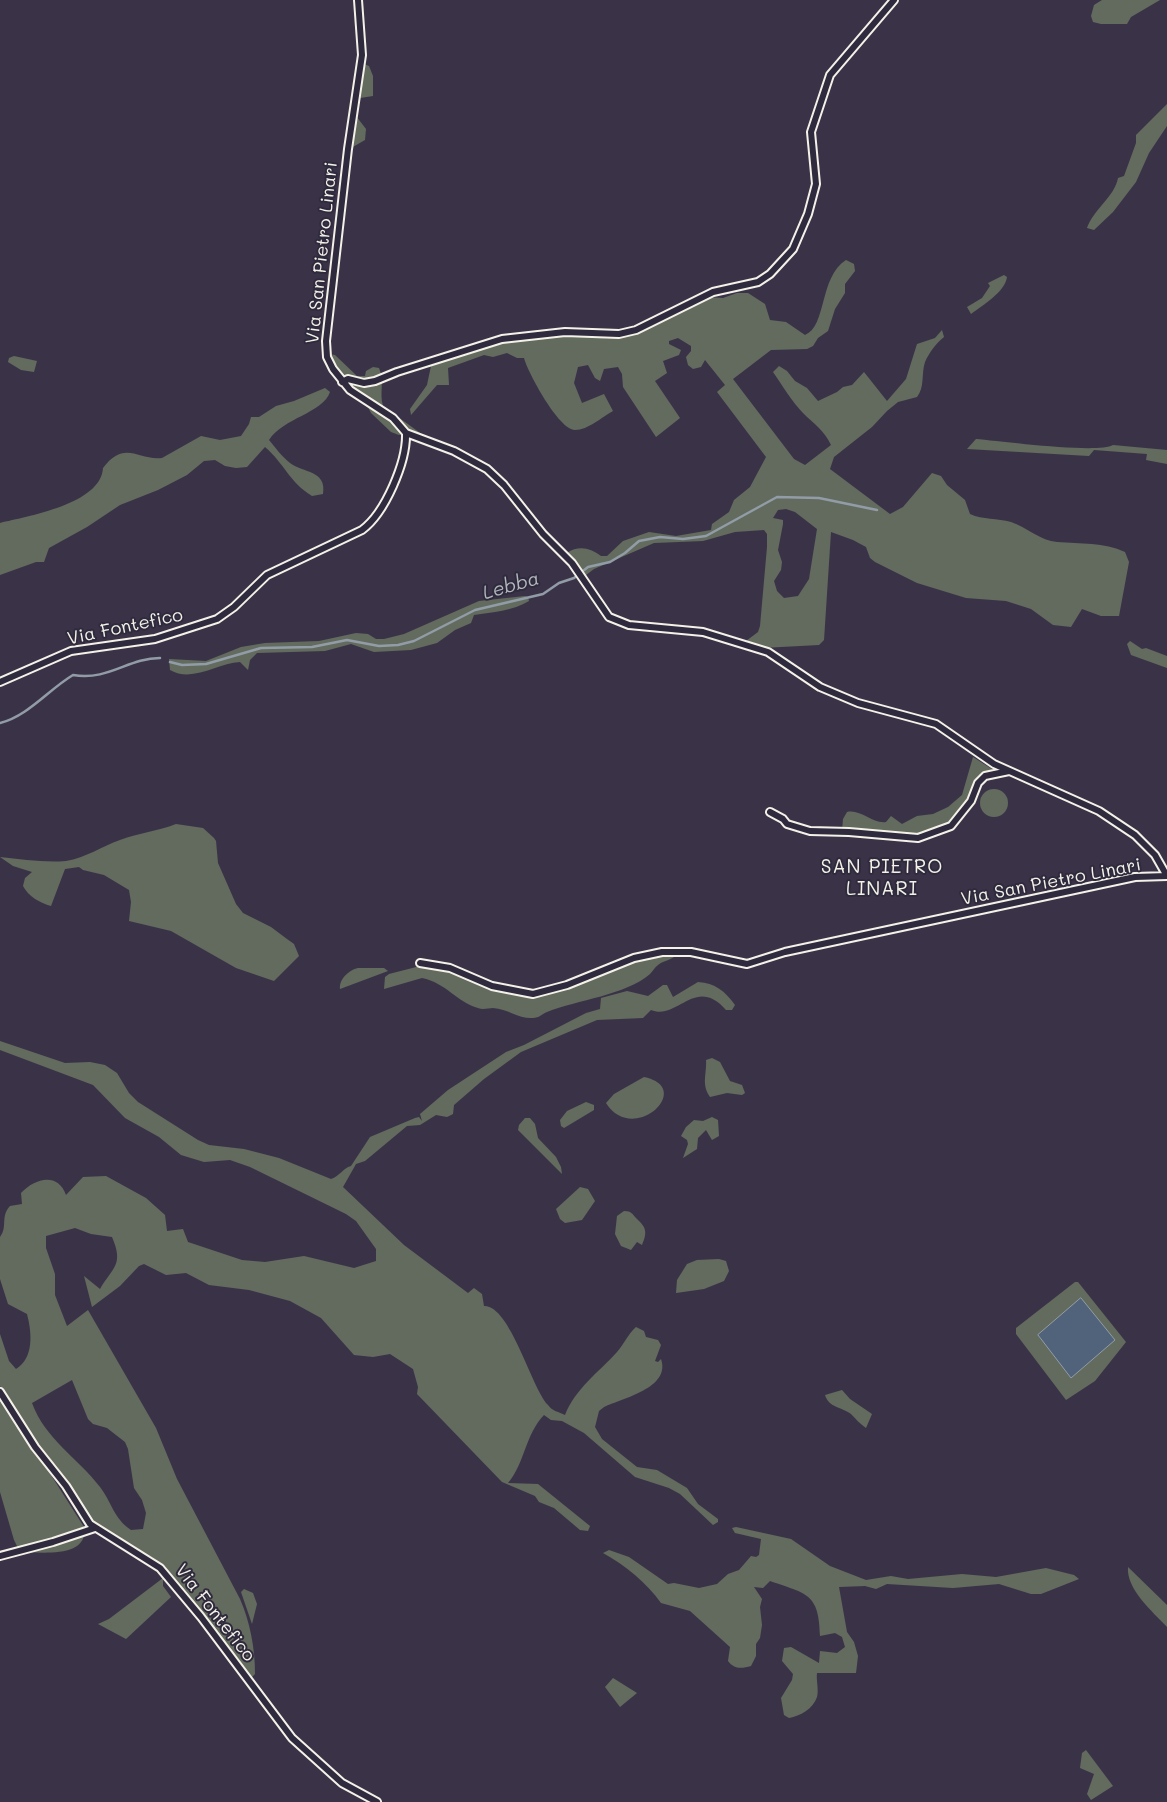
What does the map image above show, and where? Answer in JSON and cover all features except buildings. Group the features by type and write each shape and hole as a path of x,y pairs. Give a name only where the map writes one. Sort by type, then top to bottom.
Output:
{"street":[{"name":"Via San Pietro Linari","path":"358,0 362,55 348,149 326,341 327,357 342,382 393,418 406,433 454,450 487,469 517,499 544,534 578,570 609,617 615,621 629,625 703,632 768,652 820,687 858,703 936,724 994,764 1072,797 1135,835 1155,855 1167,876 1135,877 785,952 748,964 691,952 662,952 634,958 567,985 533,994 492,986 450,968 420,963"},
{"path":"342,382 348,379 364,383 375,381 397,372 502,339 565,332 619,334 636,330 713,292 758,282 770,274 793,249 808,214 816,184 811,132 830,75 894,0"},
{"name":"Via Fontefico","path":"0,682 71,651 155,639 216,619 234,607 267,575 362,530 373,522 383,508 403,459 407,444 406,433"},
{"path":"770,812 783,819 787,824 810,831 849,832 918,838 952,826 971,801 978,783 985,776 1009,770"},
{"name":"Via Fontefico","path":"0,1392 35,1447 66,1486 90,1524 160,1568 201,1616 292,1738 342,1783 377,1802"},
{"path":"0,1556 53,1542 95,1528"}],"green space":[{"path":"1102,0 1160,0 1131,17 1127,24 1101,24 1093,22 1091,16 1094,5"},
{"path":"364,64 369,66 373,76 373,96 360,98"},
{"path":"1167,104 1167,126 1149,153 1136,182 1113,212 1094,230 1087,228 1094,215 1113,191 1118,178 1124,176 1136,143 1136,135"},
{"path":"356,116 366,129 365,140 351,148"},
{"path":"846,260 854,264 855,271 845,284 845,293 835,309 828,331 818,338 813,346 807,349 771,350 733,379 794,459 805,465 831,445 822,431 795,404 773,372 779,366 787,371 795,381 807,388 818,401 843,387 852,385 864,372 887,401 906,379 917,344 935,338 942,330 944,337 933,348 925,362 922,385 917,397 898,402 887,411 872,427 834,457 830,469 890,514 903,507 932,473 941,476 947,485 965,500 970,514 1011,522 1039,537 1051,541 1109,546 1125,552 1129,562 1119,616 1101,616 1082,609 1071,627 1053,625 1031,609 1006,601 966,598 917,583 875,562 870,558 866,547 831,532 824,640 819,645 762,648 746,641 758,632 760,626 767,547 767,534 764,530 735,532 703,541 654,543 594,569 586,575 585,580 577,564 567,553 584,548 601,556 607,556 623,541 649,532 676,536 711,530 712,524 729,512 734,500 750,487 766,457 717,392 725,385 705,360 701,367 693,369 688,365 686,357 691,351 691,346 678,338 669,341 669,344 681,350 679,355 663,361 667,373 655,381 680,418 656,437 623,387 622,374 618,367 604,369 600,381 595,378 588,365 578,367 574,383 582,403 604,394 613,411 590,426 575,430 568,428 561,421 545,400 531,376 524,358 517,358 507,353 493,357 484,355 448,368 449,385 437,385 411,415 410,409 427,385 431,366 436,362 514,341 564,336 613,338 629,336 705,297 723,298 737,293 748,293 765,304 770,320 786,322 805,335 812,330 817,322 831,278 837,268","holes":["786,509 795,512 817,529 809,579 798,596 784,598 777,591 774,581 781,570 782,562 778,550 783,520 773,518 778,510"]},
{"path":"1004,275 1007,277 1005,283 998,293 971,314 967,307 982,298 990,286 988,283"},
{"path":"329,354 335,355 357,376 365,376 366,371 373,367 379,368 382,378 383,406 427,438 407,433 399,435 391,432 371,413 366,403 344,383"},
{"path":"14,356 37,361 34,372 21,370 8,362 9,358"},
{"path":"325,388 330,392 326,399 311,411 283,426 269,440 290,463 318,476 323,486 323,494 312,496 304,491 265,447 247,467 225,466 215,460 204,461 187,475 158,490 120,505 87,527 49,548 44,562 36,562 0,575 0,523 44,512 77,499 90,491 99,480 103,468 111,459 125,453 162,458 201,436 220,440 241,436 251,417 259,417 276,406 294,401"},
{"path":"976,439 1069,448 1113,445 1167,450 1167,464 1146,460 1147,454 1094,450 1089,456 967,449"},
{"path":"528,597 529,601 502,611 474,615 471,623 455,630 437,643 411,650 374,652 351,644 325,651 257,653 250,660 248,670 240,662 196,673 187,674 170,670 169,659 206,661 241,647 265,643 319,641 356,633 368,634 376,639 384,639 404,634 479,601"},
{"path":"1130,641 1142,649 1146,648 1167,656 1167,668 1131,655 1127,644"},
{"path":"973,757 995,771 982,778 962,811 952,822 924,833 890,834 842,831 843,819 847,812 857,813 881,822 886,822 891,816 902,824 917,816 933,814 948,807 962,795"},
{"path":"994,789 1004,793 1008,803 1004,813 994,817 984,813 980,803 984,793"},
{"path":"176,824 203,828 214,838 216,841 218,863 236,904 243,913 271,927 294,944 299,956 274,981 236,968 171,931 129,921 131,902 129,890 104,875 83,870 79,867 65,869 51,906 35,899 23,886 25,878 32,872 13,866 0,857 41,861 66,861 127,838"},
{"path":"663,952 677,954 655,967 650,974 640,981 615,992 559,1008 535,1018 523,1017 493,1008 478,1008 438,984 422,978 384,989 385,977 389,974 424,965 447,969 474,982 533,994 634,958"},
{"path":"358,968 384,968 388,971 340,989 341,982 345,976"},
{"path":"698,982 710,984 719,989 735,1005 732,1010 726,1010 715,1000 705,997 696,998 670,1010 661,1012 651,1010 643,1018 597,1020 521,1052 484,1079 454,1105 453,1114 447,1117 436,1115 420,1125 407,1126 365,1161 356,1164 343,1187 404,1245 468,1293 474,1288 482,1294 484,1306 494,1309 503,1319 519,1348 541,1396 556,1411 565,1415 581,1389 617,1352 636,1327 644,1331 646,1337 658,1340 661,1345 655,1361 658,1362 661,1359 662,1369 659,1377 652,1385 633,1396 604,1407 599,1411 595,1427 602,1439 637,1467 657,1470 687,1488 698,1504 718,1519 718,1522 713,1525 680,1494 669,1488 635,1477 584,1433 562,1421 551,1420 544,1415 533,1431 518,1467 508,1483 538,1484 590,1526 588,1531 580,1530 554,1508 539,1502 535,1496 502,1482 417,1394 418,1387 413,1369 390,1354 373,1357 354,1355 321,1318 290,1301 249,1290 209,1285 186,1273 166,1275 144,1264 139,1266 120,1286 92,1307 84,1276 100,1289 113,1270 117,1260 112,1237 91,1234 75,1228 46,1236 46,1248 55,1274 55,1295 67,1326 88,1310 156,1428 177,1479 240,1599 247,1617 253,1645 255,1674 250,1679 167,1570 153,1558 92,1523 33,1441 0,1386 0,1334 9,1361 16,1369 26,1358 30,1345 30,1329 27,1314 8,1304 0,1279 0,1237 4,1229 5,1214 10,1206 22,1204 21,1193 39,1181 52,1180 58,1183 66,1195 83,1177 106,1176 146,1198 165,1215 167,1231 183,1229 188,1242 242,1260 265,1262 304,1256 354,1268 376,1261 376,1249 356,1221 346,1214 250,1167 230,1160 204,1162 181,1155 159,1137 125,1118 93,1085 0,1050 0,1041 65,1063 90,1062 105,1065 117,1073 129,1093 138,1102 198,1140 209,1145 244,1149 279,1158 331,1179 351,1166 370,1137 415,1118 419,1117 422,1121 420,1114 448,1090 506,1052 524,1045 586,1013 600,1009 601,998 627,991 648,996 663,985 667,985 673,997","holes":["72,1380 88,1419 93,1424 107,1428 125,1442 128,1449 134,1488 142,1500 146,1513 143,1529 131,1530 125,1526 100,1487 53,1438 38,1416 32,1403"]},
{"path":"712,1058 720,1062 730,1081 742,1085 745,1093 742,1095 727,1093 710,1097 707,1092 705,1079 706,1060"},
{"path":"644,1077 658,1083 664,1092 662,1101 655,1110 644,1117 631,1119 618,1115 606,1103 614,1094"},
{"path":"586,1102 594,1105 594,1110 564,1128 561,1126 560,1120 567,1111"},
{"path":"712,1117 718,1120 719,1136 712,1140 706,1130 698,1138 697,1149 683,1158 688,1144 687,1140 681,1136 686,1127 694,1120 703,1121"},
{"path":"525,1118 530,1118 535,1124 538,1138 556,1157 562,1174 518,1130 519,1125"},
{"path":"580,1187 588,1189 595,1201 582,1220 565,1223 560,1219 556,1209"},
{"path":"624,1211 632,1213 643,1225 645,1231 642,1245 637,1242 631,1250 621,1246 615,1234 617,1216"},
{"path":"719,1259 726,1261 729,1271 724,1281 704,1289 676,1293 677,1280 687,1264 697,1260"},
{"path":"1075,1282 1078,1282 1126,1342 1095,1381 1066,1400 1016,1334 1016,1328"},
{"path":"842,1390 850,1399 872,1414 866,1428 851,1414 829,1402 825,1395"},
{"path":"2,1398 84,1527 84,1537 79,1544 71,1549 50,1553 20,1552 14,1540 0,1492 0,1401"},
{"path":"736,1527 791,1539 830,1566 866,1580 891,1576 908,1579 962,1574 996,1577 1046,1568 1074,1575 1079,1579 1041,1594 1031,1594 999,1584 953,1588 887,1584 876,1589 865,1586 839,1587 847,1632 854,1642 858,1656 856,1673 817,1673 818,1694 815,1701 806,1711 789,1718 784,1715 781,1698 792,1680 793,1674 782,1661 784,1648 791,1647 819,1663 820,1651 837,1653 845,1647 842,1637 835,1633 820,1636 817,1611 809,1597 770,1581 763,1588 754,1587 762,1599 760,1607 762,1625 760,1638 756,1644 756,1656 751,1666 738,1668 728,1661 730,1647 690,1611 661,1603 635,1575 603,1553 609,1550 629,1557 668,1584 674,1583 699,1588 717,1584 728,1574 739,1570 751,1556 756,1557 759,1555 761,1539 735,1533 732,1528"},
{"path":"1128,1567 1167,1605 1167,1627 1141,1600 1131,1584"},
{"path":"163,1578 163,1586 171,1597 126,1639 98,1624 109,1619"},
{"path":"244,1589 253,1593 257,1604 252,1624 241,1592"},
{"path":"613,1678 637,1693 620,1707 605,1687"},
{"path":"1086,1750 1113,1786 1091,1800 1087,1794 1094,1774 1080,1768 1082,1753"}],"water":[{"path":"1081,1298 1115,1340 1071,1378 1038,1335"}],"waterway":[{"name":"Lebba","path":"170,662 182,665 206,664 261,648 312,647 347,640 379,646 398,645 414,641 475,610 543,594 559,583 574,578 588,567 610,562 625,553 639,541 660,537 683,539 706,536 777,497 819,498 877,510"},
{"name":"Lebba","path":"0,723 20,715 73,675 97,675 149,659 160,658"}],"district":[{"name":"SAN PIETRO LINARI","path":"882,878"}]}
